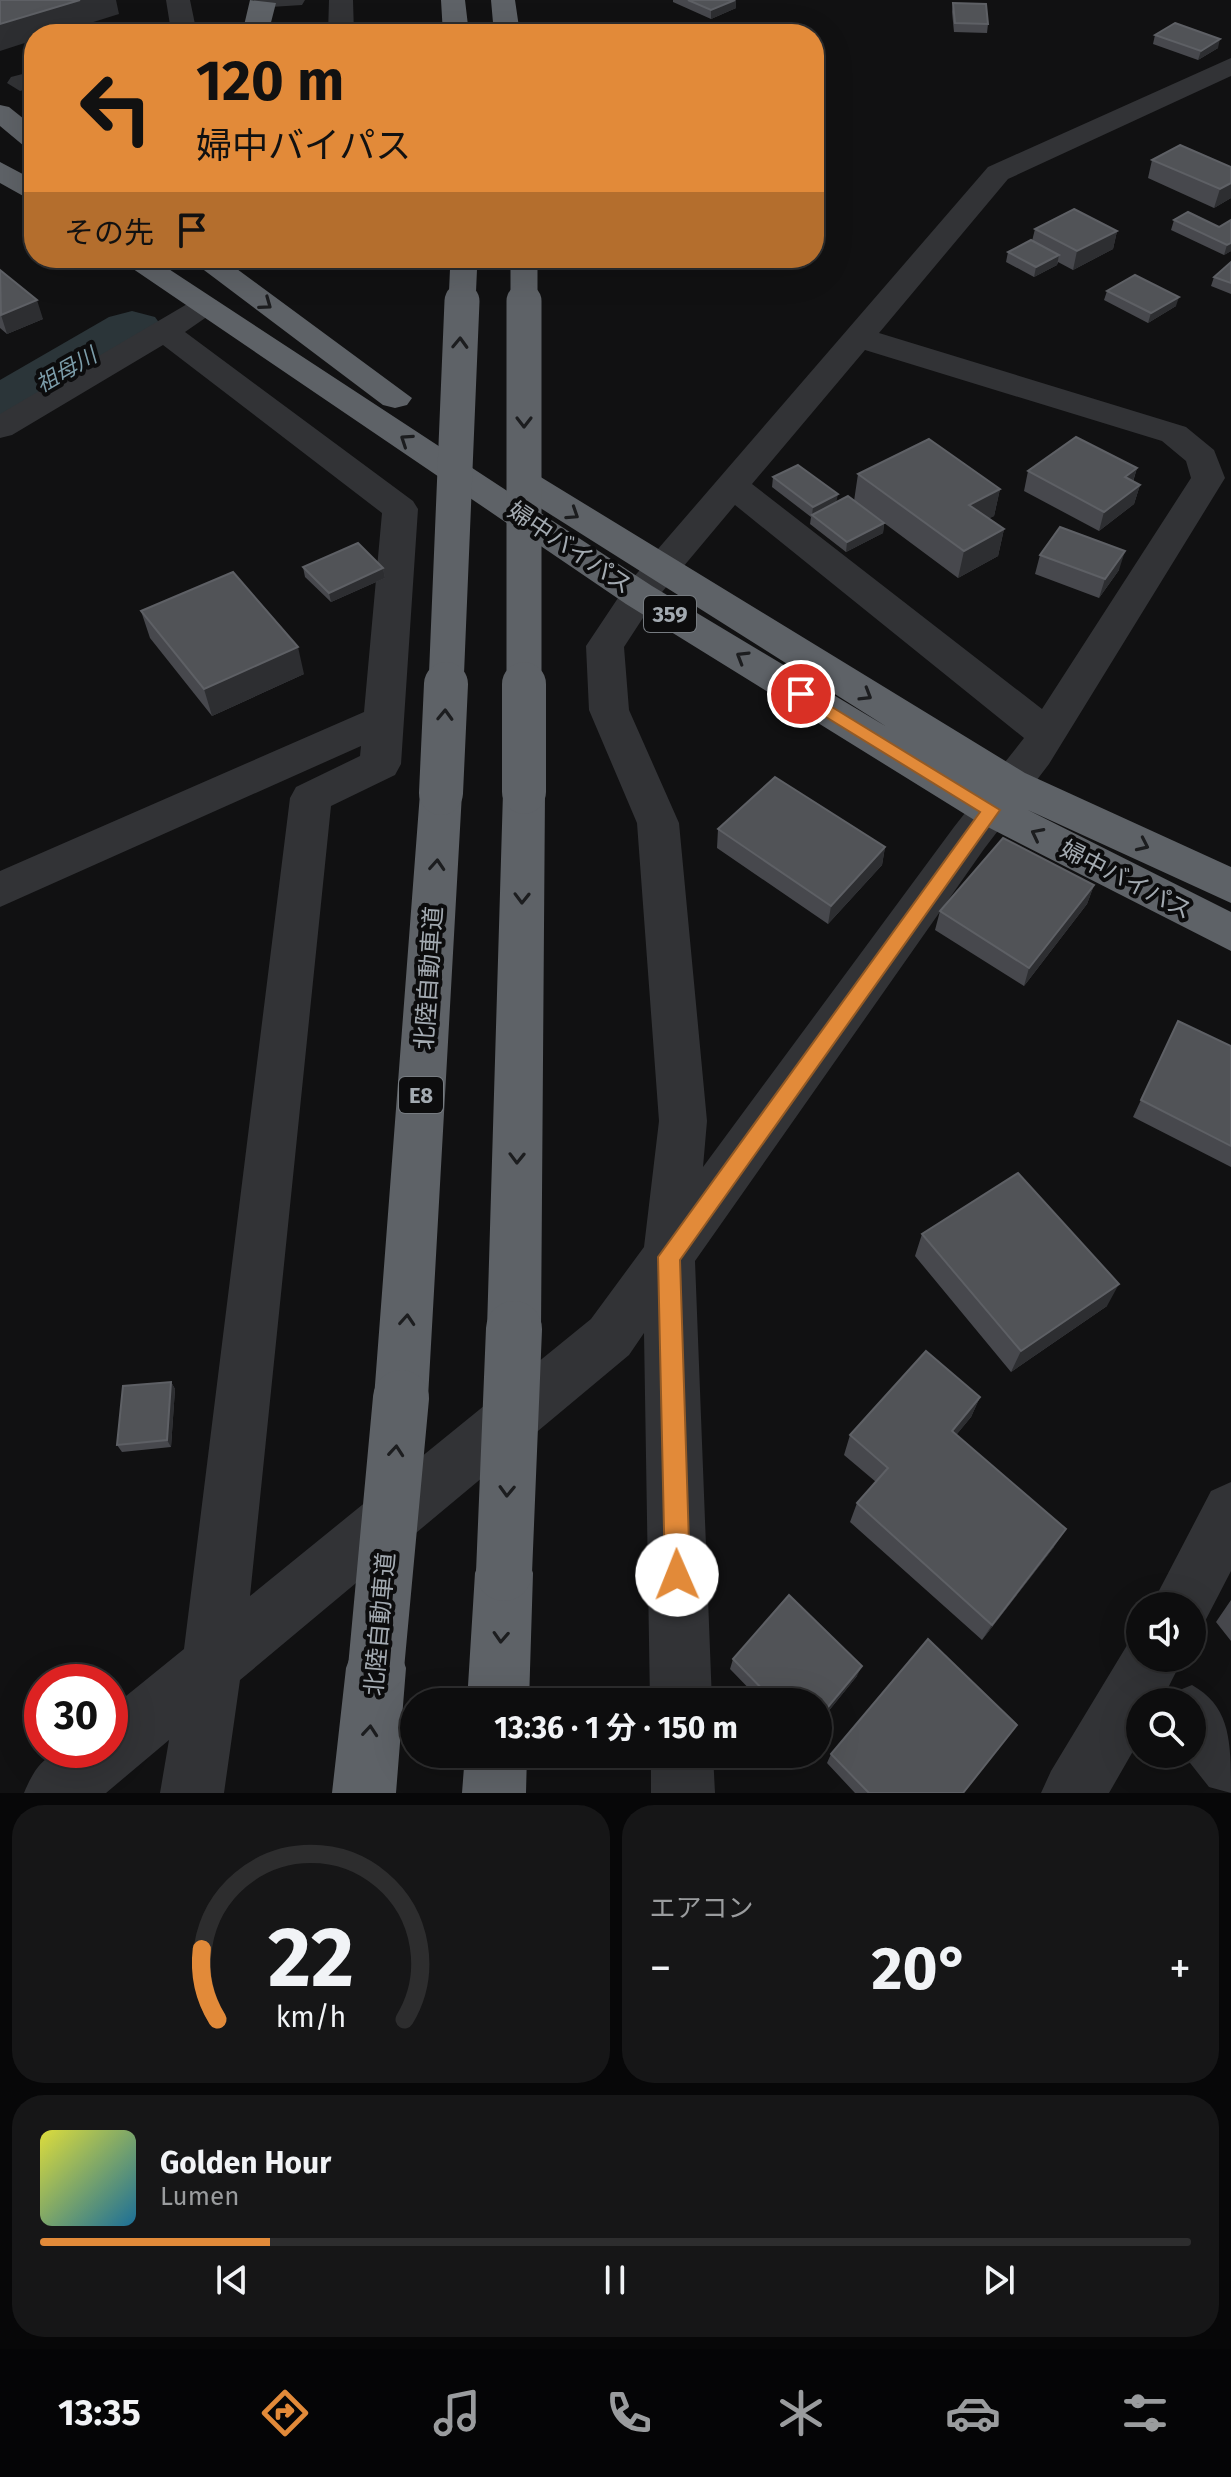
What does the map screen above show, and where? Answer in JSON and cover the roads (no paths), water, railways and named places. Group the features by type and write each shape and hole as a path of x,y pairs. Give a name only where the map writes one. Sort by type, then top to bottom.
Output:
{"highway":[{"path":"453,0 455,24"},
{"path":"503,0 506,24"},
{"path":"258,24 263,2"},
{"path":"0,158 20,131"},
{"path":"0,170 24,186"},
{"name":"婦中バイパス","path":"147,268 650,583 1231,933"},
{"name":"婦中バイパス","path":"225,268 391,395 650,583"},
{"name":"北陸自動車道","path":"364,1793 401,1398 441,793 464,268"},
{"path":"499,1688 514,1329 524,792 524,268"},
{"name":"婦中バイパス","path":"1001,797 1231,886"},
{"path":"494,1793 495,1768"}],"street":[{"path":"178,0 182,24"},
{"path":"263,2 293,0"},
{"path":"341,0 341,24"},
{"path":"681,1688 669,1257 683,1121 658,823 609,710 605,646 650,583 731,485 998,173 1231,66"},
{"path":"0,428 205,307"},
{"path":"164,331 400,509 380,764 311,798 212,1667 192,1793"},
{"path":"128,1735 610,1337 1048,735 1208,478 1202,457 1174,434 857,337"},
{"path":"731,485 1048,735"},
{"path":"0,890 383,720"},
{"path":"1188,1592 1231,1511"},
{"path":"1073,1793 1162,1674"},
{"path":"1206,1734 1231,1765"},
{"path":"56,1793 87,1768"},
{"path":"682,1768 683,1793"}],"waterway":[{"name":"祖母川","path":"0,409 132,331"}]}
